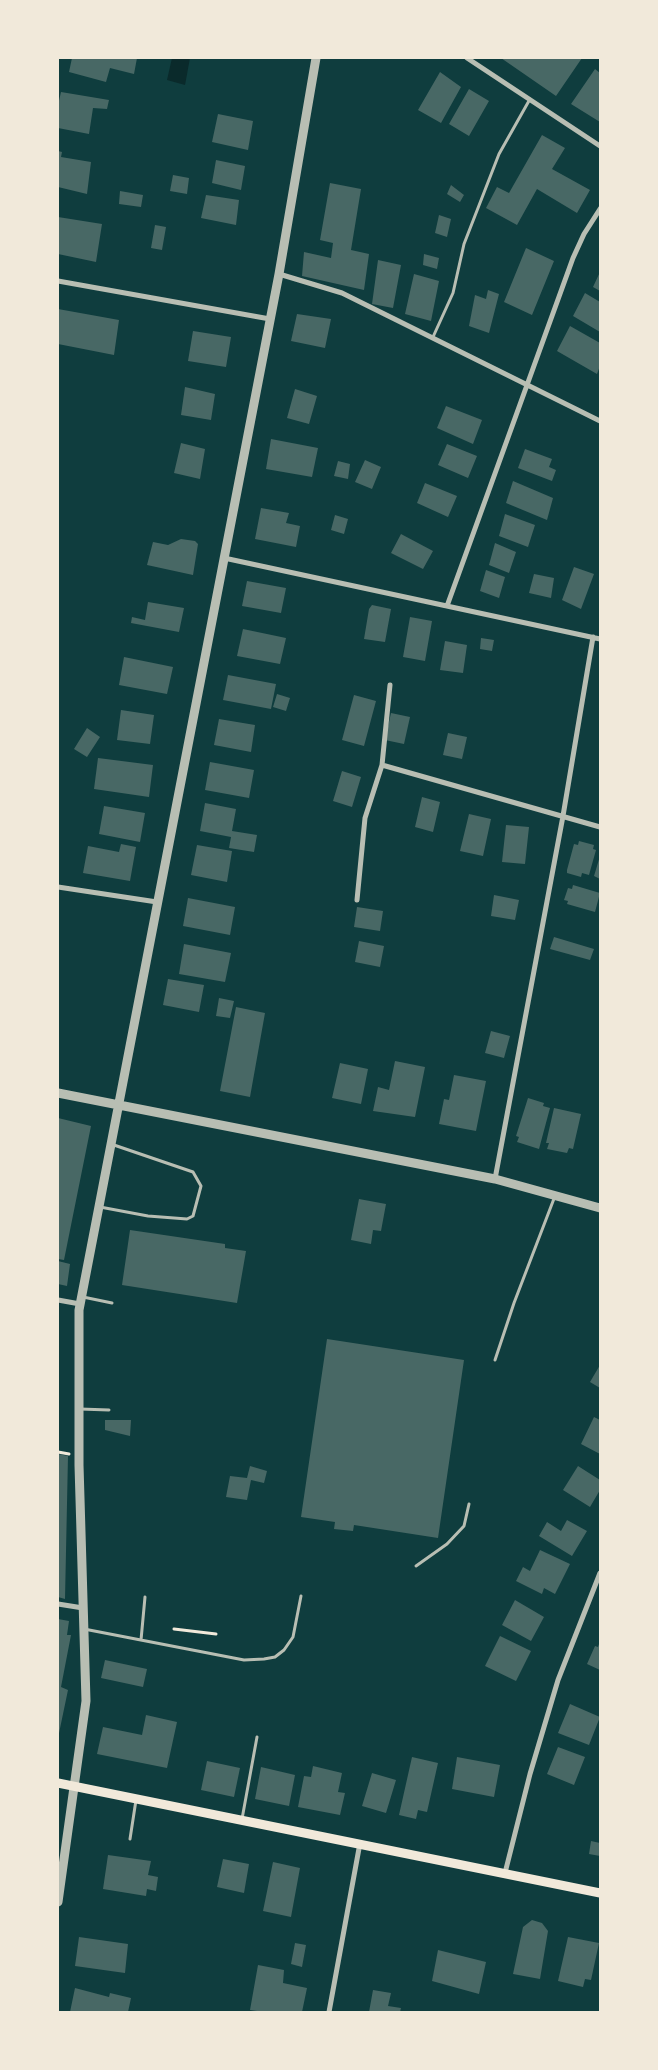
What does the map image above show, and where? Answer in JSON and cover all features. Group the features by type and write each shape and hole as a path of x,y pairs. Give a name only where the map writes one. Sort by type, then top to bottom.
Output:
{"main road":[{"path":"58,1783 600,1893"}],"street":[{"path":"58,1902 86,1700 79,1409 81,1301 279,274 316,58"},
{"path":"467,58 600,146"},
{"path":"447,606 573,258 584,234 600,209"},
{"path":"279,274 342,293 600,421"},
{"path":"58,281 270,319"},
{"path":"224,558 600,639"},
{"path":"495,1179 563,816 593,637"},
{"path":"357,900 366,818 382,765 390,685"},
{"path":"382,765 600,827"},
{"path":"58,887 157,902"},
{"path":"58,1093 495,1179 600,1208"},
{"path":"58,1300 81,1301"},
{"path":"505,1873 530,1774 558,1680 600,1574"},
{"path":"58,1604 83,1608"},
{"path":"329,2012 360,1843"}],"lane":[{"path":"433,337 453,292 464,244 492,171 530,99"},
{"path":"99,1206 148,1216 187,1219 194,1216 201,1186 193,1172 111,1144"},
{"path":"495,1360 514,1303 555,1195"},
{"path":"81,1301 112,1303"},
{"path":"79,1409 110,1410"},
{"path":"416,1566 447,1544 464,1526 469,1504"},
{"path":"84,1629 244,1660 275,1657 284,1650 293,1637 301,1596"},
{"path":"141,1640 145,1597"},
{"path":"242,1820 257,1737"},
{"path":"130,1839 136,1799"}],"path":[{"path":"58,1452 70,1454"},
{"path":"174,1629 216,1634"}],"water":[{"path":"172,58 190,58 185,85 167,80"}],"building":[{"path":"72,58 137,58 134,74 110,68 106,82 69,72"},
{"path":"501,58 582,58 556,96"},
{"path":"595,69 600,73 600,122 571,104"},
{"path":"440,72 461,87 441,123 418,110"},
{"path":"469,89 489,101 469,136 449,124"},
{"path":"61,92 109,100 107,109 93,108 89,134 58,128 58,105"},
{"path":"218,114 253,121 248,150 212,142"},
{"path":"542,135 565,148 552,169 590,190 577,213 537,189 517,225 486,208 497,187 509,193"},
{"path":"58,151 62,152 61,157 91,162 87,194 58,187"},
{"path":"216,160 245,166 241,190 212,183"},
{"path":"173,175 189,178 187,194 170,191"},
{"path":"330,183 361,189 351,250 369,254 364,290 302,276 304,252 331,258 333,243 320,240"},
{"path":"451,185 464,195 460,202 447,194"},
{"path":"120,191 143,195 141,207 119,204"},
{"path":"206,195 239,200 236,225 201,218"},
{"path":"439,215 451,219 447,237 435,233"},
{"path":"58,217 102,224 96,262 58,254"},
{"path":"155,225 166,227 162,250 151,248"},
{"path":"526,248 554,261 532,315 504,302"},
{"path":"424,254 439,258 437,269 423,265"},
{"path":"378,260 401,265 393,308 372,304"},
{"path":"600,272 600,291 593,287"},
{"path":"414,274 439,281 431,321 405,314"},
{"path":"488,290 499,294 489,333 469,326 475,295 486,299"},
{"path":"585,293 600,302 600,332 573,316"},
{"path":"58,309 119,320 114,355 58,344"},
{"path":"297,314 331,319 325,348 291,341"},
{"path":"570,326 600,343 600,366 597,374 557,351"},
{"path":"193,331 231,337 226,367 188,361"},
{"path":"185,387 215,394 211,420 181,415"},
{"path":"295,389 317,396 309,424 287,418"},
{"path":"446,406 482,420 473,444 437,428"},
{"path":"271,439 318,448 312,477 266,469"},
{"path":"181,443 205,449 200,479 174,473"},
{"path":"447,444 477,456 468,478 438,465"},
{"path":"525,449 552,459 549,467 556,470 552,481 518,468"},
{"path":"365,460 381,467 372,489 355,482"},
{"path":"338,461 350,464 348,479 334,476"},
{"path":"513,481 553,498 547,520 506,503"},
{"path":"425,483 457,496 448,517 417,503"},
{"path":"261,508 289,513 286,523 300,526 296,547 255,539"},
{"path":"505,514 535,525 528,547 499,536"},
{"path":"335,515 348,519 344,534 331,530"},
{"path":"401,534 433,551 423,569 391,553"},
{"path":"181,539 195,541 198,544 193,575 147,565 153,542 168,545"},
{"path":"495,543 516,552 509,573 489,565"},
{"path":"574,567 594,574 581,609 562,600"},
{"path":"486,570 505,577 499,598 480,591"},
{"path":"534,574 554,578 551,598 529,593"},
{"path":"247,581 286,588 281,613 242,606"},
{"path":"148,602 184,608 179,632 131,623 132,617 145,620"},
{"path":"372,605 391,609 385,642 364,639 369,609"},
{"path":"410,617 432,621 425,661 403,657"},
{"path":"243,629 286,638 280,664 237,656"},
{"path":"481,638 494,640 492,651 480,649"},
{"path":"445,641 467,645 463,673 440,670"},
{"path":"124,657 173,667 167,694 119,685"},
{"path":"228,675 276,684 271,709 223,700"},
{"path":"277,694 290,698 286,711 273,707"},
{"path":"354,695 376,701 364,746 342,740"},
{"path":"121,710 154,715 150,744 117,740"},
{"path":"391,713 410,717 404,744 385,740"},
{"path":"219,719 255,725 251,752 214,745"},
{"path":"87,728 100,737 87,757 74,749"},
{"path":"448,733 467,737 462,759 443,755"},
{"path":"98,758 153,765 149,797 94,789"},
{"path":"210,762 254,770 249,798 205,790"},
{"path":"342,771 361,777 352,807 333,801"},
{"path":"422,797 440,802 433,832 415,827"},
{"path":"205,803 236,809 232,831 257,835 254,852 229,848 231,837 200,831"},
{"path":"104,806 145,813 140,842 99,834"},
{"path":"469,814 491,819 483,856 460,851"},
{"path":"506,825 529,827 525,864 502,862"},
{"path":"579,841 594,845 593,849 596,850 589,875 582,873 581,877 567,873 574,844 578,845"},
{"path":"121,844 136,847 130,881 83,873 88,846 119,852"},
{"path":"197,845 232,851 227,882 191,875"},
{"path":"600,856 600,879 594,876"},
{"path":"573,885 600,893 595,912 567,904 568,901 564,900 568,888 572,889"},
{"path":"494,895 519,900 515,920 491,916"},
{"path":"188,898 235,907 230,935 183,926"},
{"path":"357,907 383,911 380,931 354,927"},
{"path":"554,937 594,949 590,960 550,949"},
{"path":"359,941 384,946 380,967 355,962"},
{"path":"184,944 231,953 225,982 179,974"},
{"path":"168,979 204,985 199,1012 163,1005"},
{"path":"219,998 234,1001 230,1018 216,1016"},
{"path":"236,1007 265,1013 250,1097 220,1091"},
{"path":"491,1031 510,1036 504,1058 485,1053"},
{"path":"395,1061 425,1067 415,1117 373,1111 378,1087 389,1090"},
{"path":"340,1063 368,1069 361,1104 332,1098"},
{"path":"454,1075 486,1081 476,1131 439,1124 444,1099 449,1100"},
{"path":"528,1098 544,1103 543,1106 550,1108 539,1149 517,1142 519,1137 516,1136"},
{"path":"554,1108 581,1114 573,1149 569,1148 567,1153 547,1149 549,1143 546,1143"},
{"path":"58,1118 91,1126 64,1260 58,1259"},
{"path":"359,1199 386,1204 381,1231 373,1230 371,1244 351,1240"},
{"path":"130,1230 225,1244 225,1248 246,1251 237,1303 122,1285"},
{"path":"58,1261 70,1264 67,1286 58,1284"},
{"path":"327,1339 464,1360 438,1538 354,1525 353,1531 334,1529 335,1522 301,1517"},
{"path":"600,1365 600,1388 590,1382"},
{"path":"594,1417 600,1420 600,1454 581,1444"},
{"path":"105,1420 131,1420 130,1436 105,1430"},
{"path":"58,1454 68,1456 65,1599 58,1597"},
{"path":"250,1466 267,1471 264,1483 251,1480 247,1500 226,1497 230,1476 247,1478"},
{"path":"578,1466 600,1480 600,1490 590,1507 563,1490"},
{"path":"567,1520 587,1531 572,1556 539,1536 547,1522 561,1531"},
{"path":"540,1550 570,1564 555,1594 544,1588 542,1594 516,1581 523,1567 530,1571"},
{"path":"515,1600 544,1617 531,1641 502,1625"},
{"path":"58,1619 69,1621 67,1635 71,1635 61,1687 68,1690 58,1738"},
{"path":"500,1636 531,1651 516,1681 485,1666"},
{"path":"600,1641 600,1670 587,1664 595,1646 598,1647"},
{"path":"105,1660 147,1669 143,1687 101,1678"},
{"path":"570,1704 600,1717 589,1745 558,1733"},
{"path":"146,1715 177,1722 167,1768 97,1754 103,1727 142,1735"},
{"path":"558,1747 585,1757 574,1785 547,1774"},
{"path":"412,1757 438,1763 427,1812 418,1810 416,1819 399,1815"},
{"path":"457,1757 500,1765 494,1797 452,1789"},
{"path":"207,1761 240,1768 234,1797 201,1790"},
{"path":"313,1766 342,1773 338,1792 345,1793 340,1815 298,1807 304,1776 311,1777"},
{"path":"261,1767 295,1775 289,1806 255,1799"},
{"path":"372,1773 396,1780 386,1813 362,1806"},
{"path":"591,1841 600,1843 600,1856 589,1854"},
{"path":"108,1855 151,1861 148,1875 158,1877 156,1891 147,1889 146,1896 103,1889"},
{"path":"223,1859 249,1864 244,1893 217,1887"},
{"path":"273,1862 300,1868 291,1917 263,1911"},
{"path":"532,1920 542,1923 548,1931 540,1979 513,1974 523,1927"},
{"path":"79,1937 128,1944 125,1973 75,1966"},
{"path":"568,1937 599,1943 591,1980 585,1979 583,1987 558,1981"},
{"path":"295,1943 306,1945 302,1967 291,1964"},
{"path":"438,1950 486,1962 479,1994 432,1981"},
{"path":"258,1965 284,1970 283,1983 307,1988 302,2012 250,2010"},
{"path":"75,1988 109,1997 110,1993 131,1998 128,2012 70,2012"},
{"path":"373,1990 391,1993 388,2006 401,2008 400,2012 369,2012"}]}
